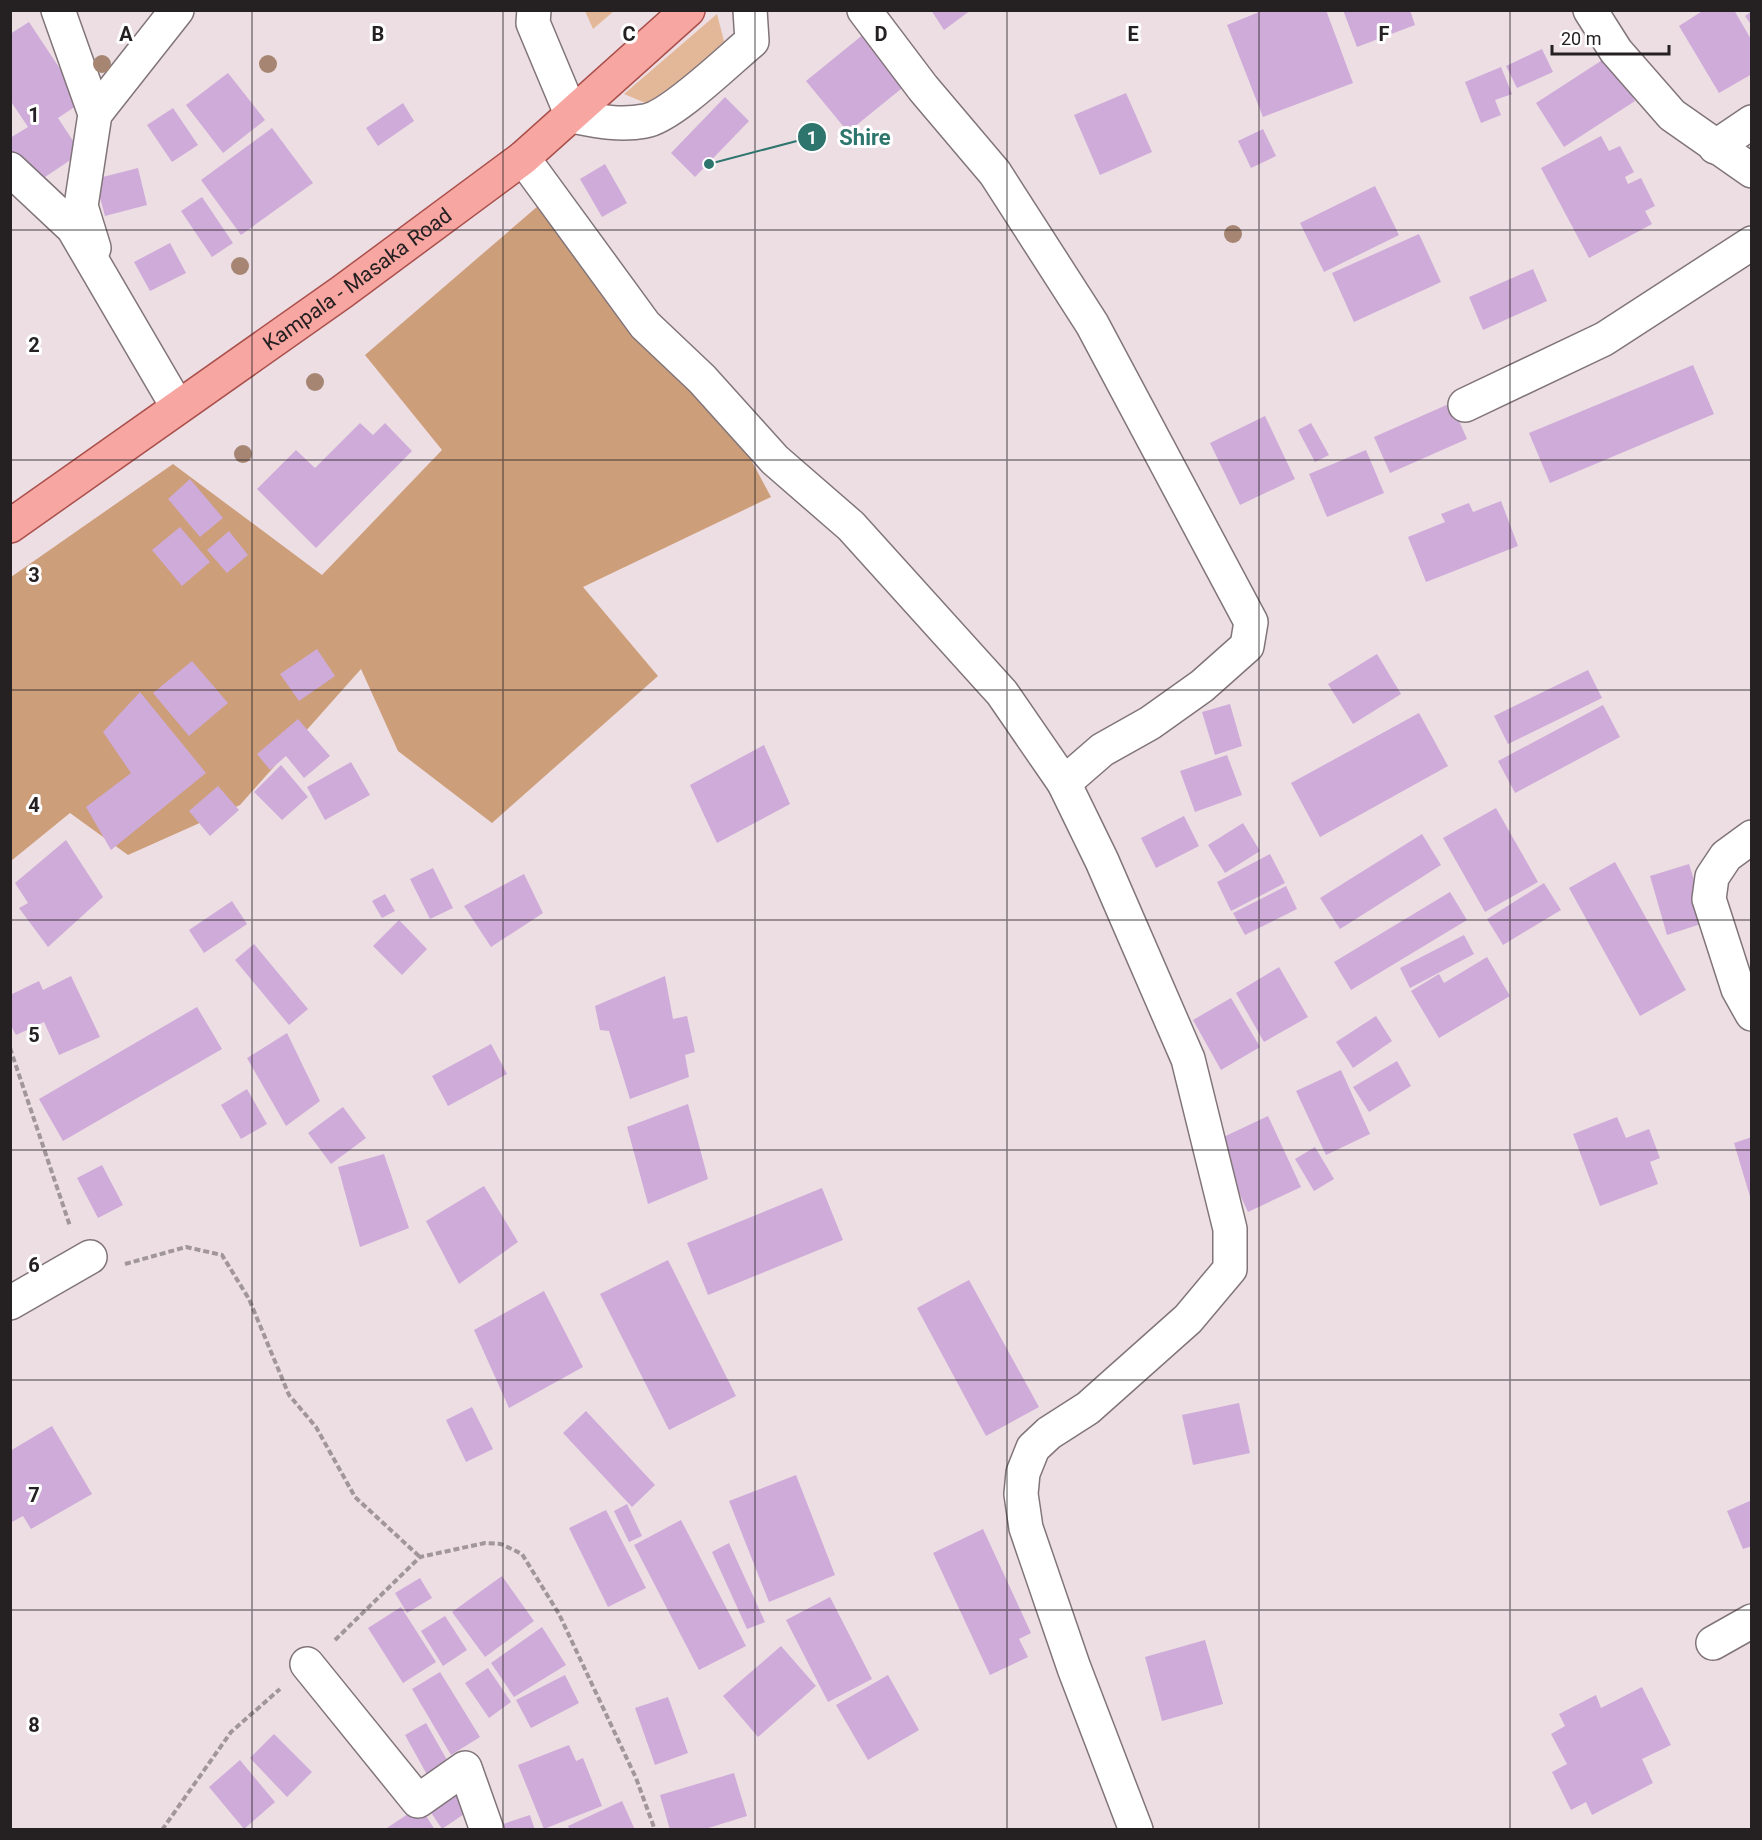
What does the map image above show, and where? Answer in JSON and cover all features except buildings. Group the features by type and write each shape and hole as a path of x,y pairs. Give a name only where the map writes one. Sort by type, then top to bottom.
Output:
{"main road":[{"name":"Kampala - Masaka Road","path":"10,526 177,406 342,292 523,158 688,10"}],"street":[{"path":"58,10 95,114 81,206 104,279"},
{"path":"95,114 177,10"},
{"path":"534,10 533,23 572,116 614,124 648,121 668,111 752,41 750,10"},
{"path":"864,10 923,88 995,173 1092,324 1251,622 1247,646 1202,686 1150,723 1102,750 1064,783"},
{"path":"1590,10 1616,51 1672,115 1752,171"},
{"path":"1715,147 1752,122"},
{"path":"523,158 645,325 702,379 775,460 851,526 1002,693 1064,783 1102,861 1188,1059 1230,1229 1230,1269 1188,1319 1088,1407 1033,1448 1023,1473 1021,1494 1026,1528 1074,1668 1136,1830"},
{"path":"10,169 73,228 177,406"},
{"path":"1465,405 1604,339 1752,243"},
{"path":"1752,837 1726,856 1712,878 1709,899 1738,989 1752,1014"},
{"path":"10,1303 90,1257"},
{"path":"1713,1643 1752,1621"},
{"path":"307,1664 418,1801 465,1768 487,1830"}],"path":[{"path":"10,1048 77,1247 100,1265 112,1268 186,1247 222,1255 249,1299 288,1395 316,1427 355,1497 420,1557 486,1543 501,1544 522,1554 559,1614 636,1778 655,1830"}],"shaded area":[{"path":"585,11 614,11 593,29"},
{"path":"717,14 726,49 655,107 624,94"},
{"path":"545,200 708,379 771,497 583,587 658,676 492,823 398,751 361,669 240,805 128,855 70,813 11,861 11,577 173,464 322,575 442,450 365,355"}],"place":[{"name":"Shire","path":"709,164"}]}
